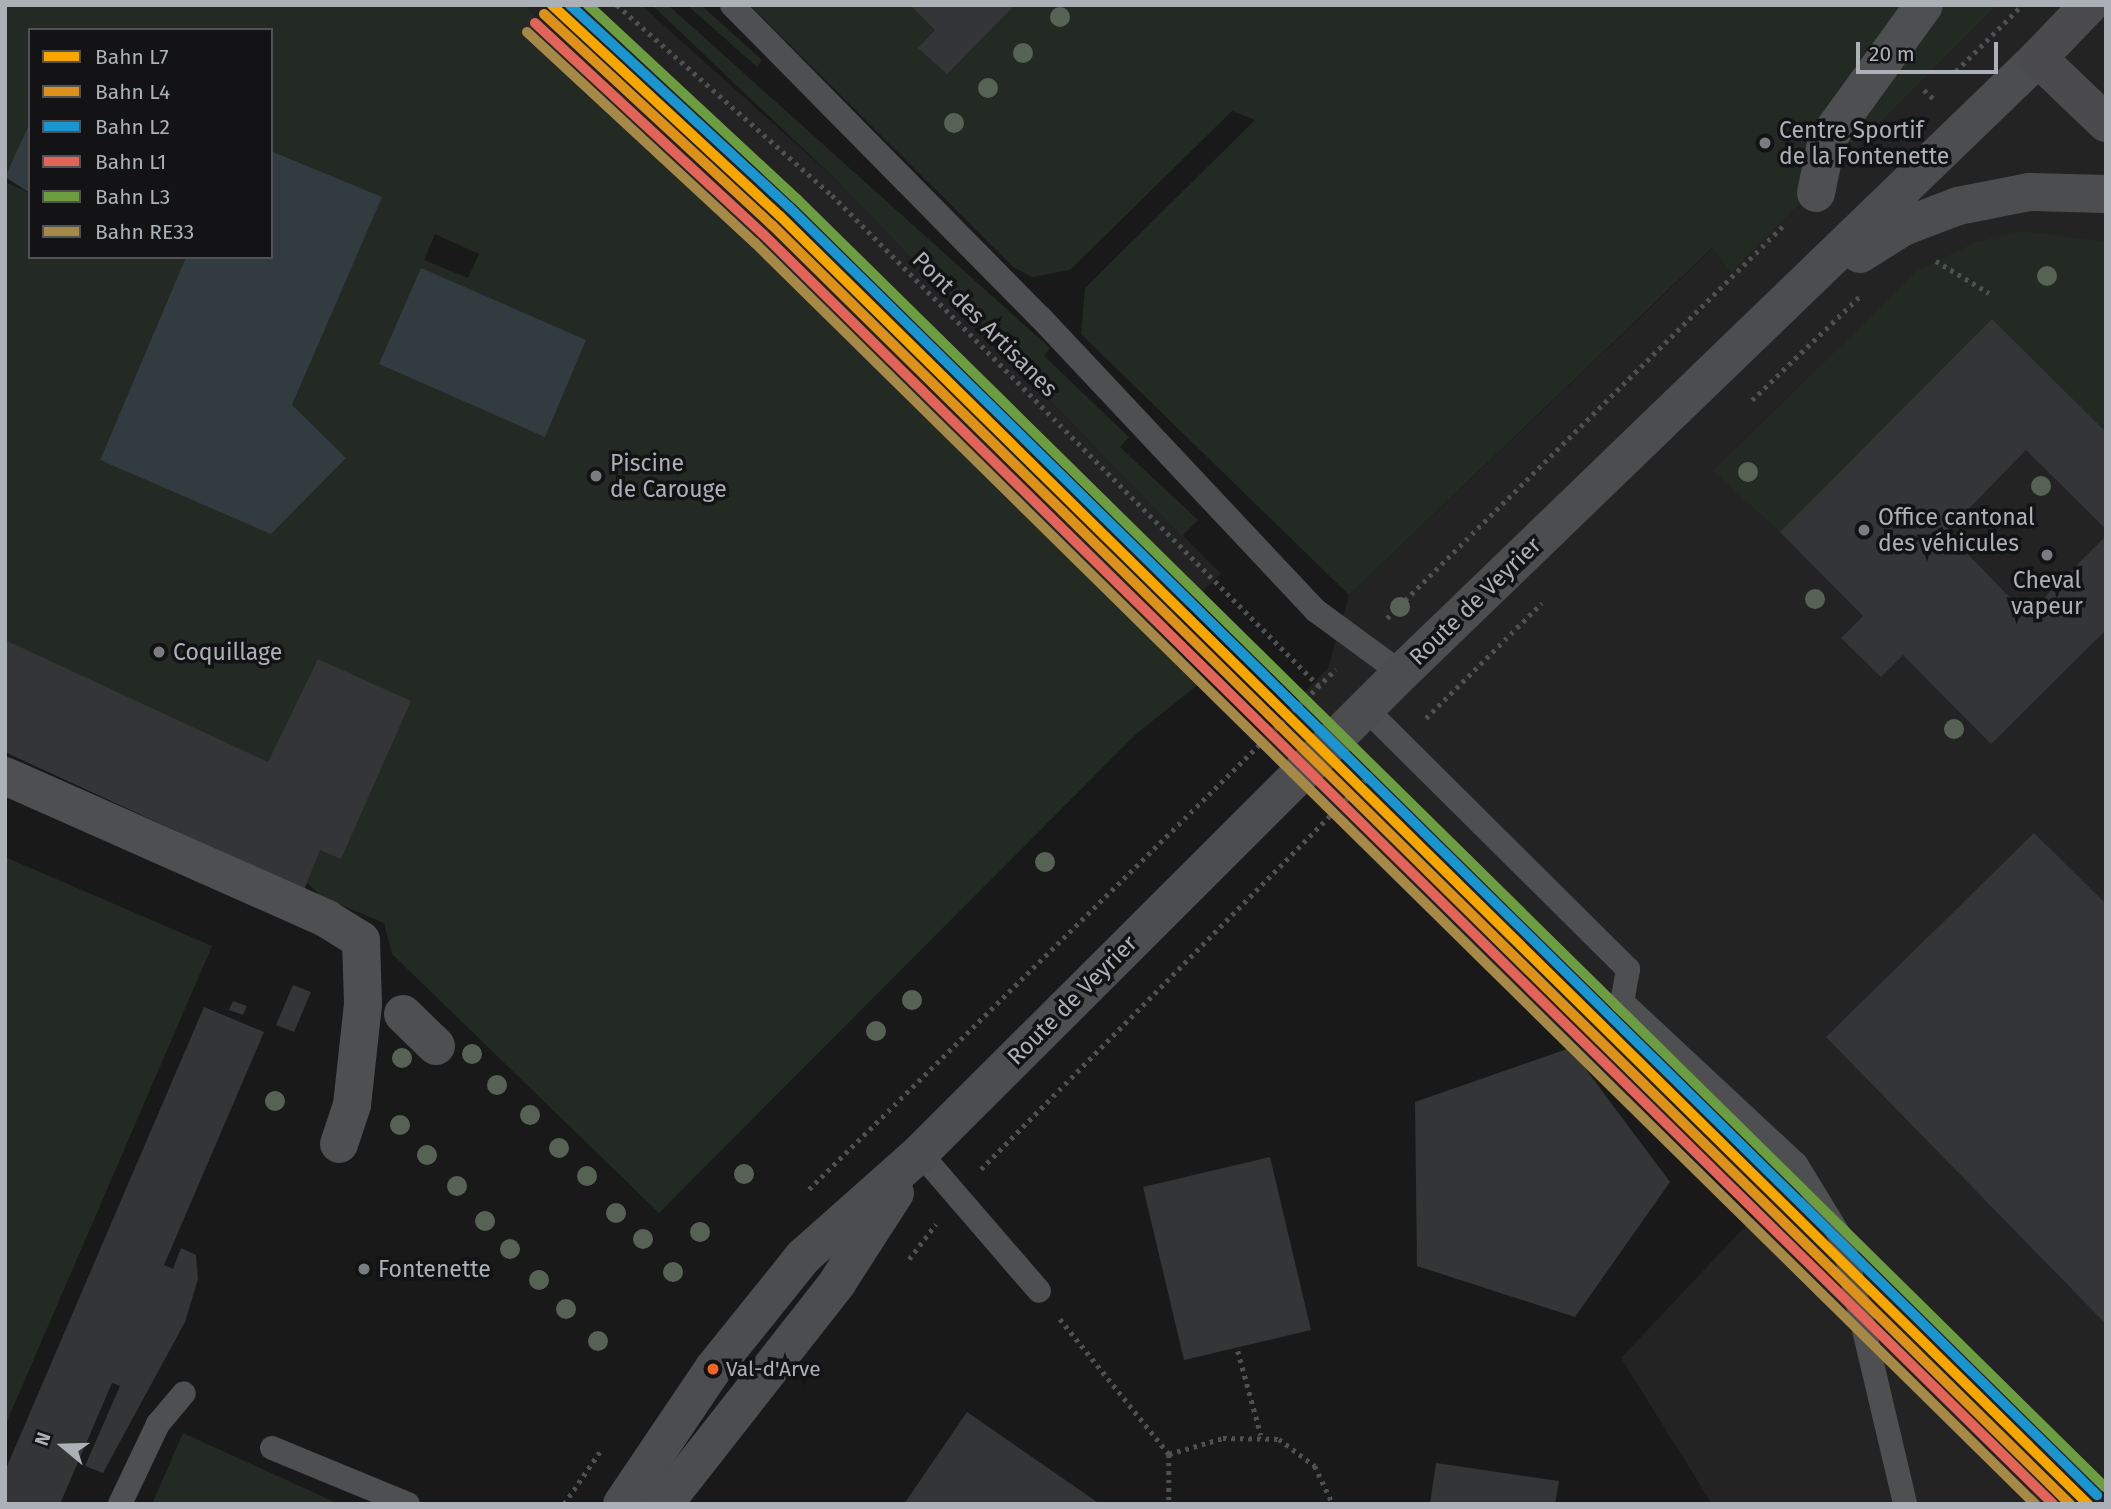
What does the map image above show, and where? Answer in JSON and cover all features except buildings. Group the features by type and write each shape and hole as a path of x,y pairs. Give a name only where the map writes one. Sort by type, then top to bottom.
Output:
{"main road":[{"name":"Route de Veyrier","path":"622,1504 713,1369 803,1257 920,1153 1367,710 1401,673 2038,58 2089,5"},
{"path":"2038,58 2106,123"},
{"path":"1782,304 1903,227 1958,206 2029,192 2106,194"},
{"name":"Route de Veyrier","path":"664,1504 837,1283 920,1153"}],"street":[{"path":"1816,193 1827,139 1924,5"},
{"path":"5,776 327,919 361,940 360,1030 352,1105 340,1144"},
{"path":"403,1014 436,1046"}],"lane":[{"path":"732,5 1040,317 1315,610 1401,673"},
{"path":"1367,710 1628,969 1622,1002 1796,1164 1843,1241 1905,1504"},
{"path":"920,1153 1039,1291"},
{"path":"120,1504 158,1424 184,1392"},
{"path":"272,1448 408,1504"}],"path":[{"name":"Pont des Artisanes","path":"617,5 832,195 1317,684"},
{"path":"1954,74 2022,5"},
{"path":"1930,96 1937,90"},
{"path":"1930,257 1989,293"},
{"path":"1745,406 1856,302"},
{"path":"902,1268 958,1194 1546,598"},
{"path":"1039,1291 1169,1454 1168,1504"},
{"path":"1238,1351 1261,1435"},
{"path":"1169,1454 1223,1438 1261,1435 1296,1449 1315,1466 1333,1504"},
{"path":"564,1504 568,1496"}],"shaded area":[{"path":"5,5 524,5 767,233 1205,679 1135,735 659,1213 392,954 384,923 322,897 307,882 304,890 5,752 5,182 28,192 28,259 185,259 100,460 292,405 381,197 273,152 273,28 28,28 28,126 5,177","holes":["435,234 479,254 468,278 424,260"]},
{"path":"524,5 641,5 833,177 1221,574 1162,631 767,233"},
{"path":"652,5 668,5 1050,348 1044,356 1129,437 1120,447 1198,520 1182,536 833,177"},
{"path":"687,5 701,5 762,60 757,67"},
{"path":"750,5 1997,5 1731,273 1712,248 1349,595 1081,334 1085,288 1255,120 1232,111 1070,270 1032,277 1013,267"},
{"path":"1997,5 2106,5 2106,1504 1712,1504 1621,1358 1754,1217 1259,739 1328,668 1349,595 1713,248 1731,273"},
{"path":"28,126 28,192 5,177"},
{"path":"273,152 382,197 292,405 346,458 271,534 100,460 185,259 273,259"},
{"path":"2024,231 2106,242 2106,432 1992,319 1780,532 1713,471 1917,271 1976,242"},
{"path":"421,268 586,340 545,437 379,364"},
{"path":"5,857 212,946 5,1426"},
{"path":"183,1433 339,1504 152,1504"}],"rail line":[{"name":"L7","path":"552,5 780,216 2088,1504"},
{"name":"L2","path":"570,5 789,207 2097,1495"},
{"name":"L3","path":"588,5 797,199 2105,1487"},
{"name":"L4","path":"544,14 772,225 2070,1504"},
{"name":"L1","path":"535,23 763,234 2053,1504"},
{"name":"RE33","path":"527,32 755,243 2035,1504"}],"place":[{"name":"Centre Sportif de la Fontenette","path":"1765,143"},
{"name":"Piscine de Carouge","path":"596,476"},
{"name":"Office cantonal des véhicules","path":"1864,530"},
{"name":"Cheval vapeur","path":"2047,555"},
{"name":"Coquillage","path":"159,652"},
{"name":"Fontenette","path":"364,1269"},
{"name":"Val-d'Arve","path":"713,1369"}]}
